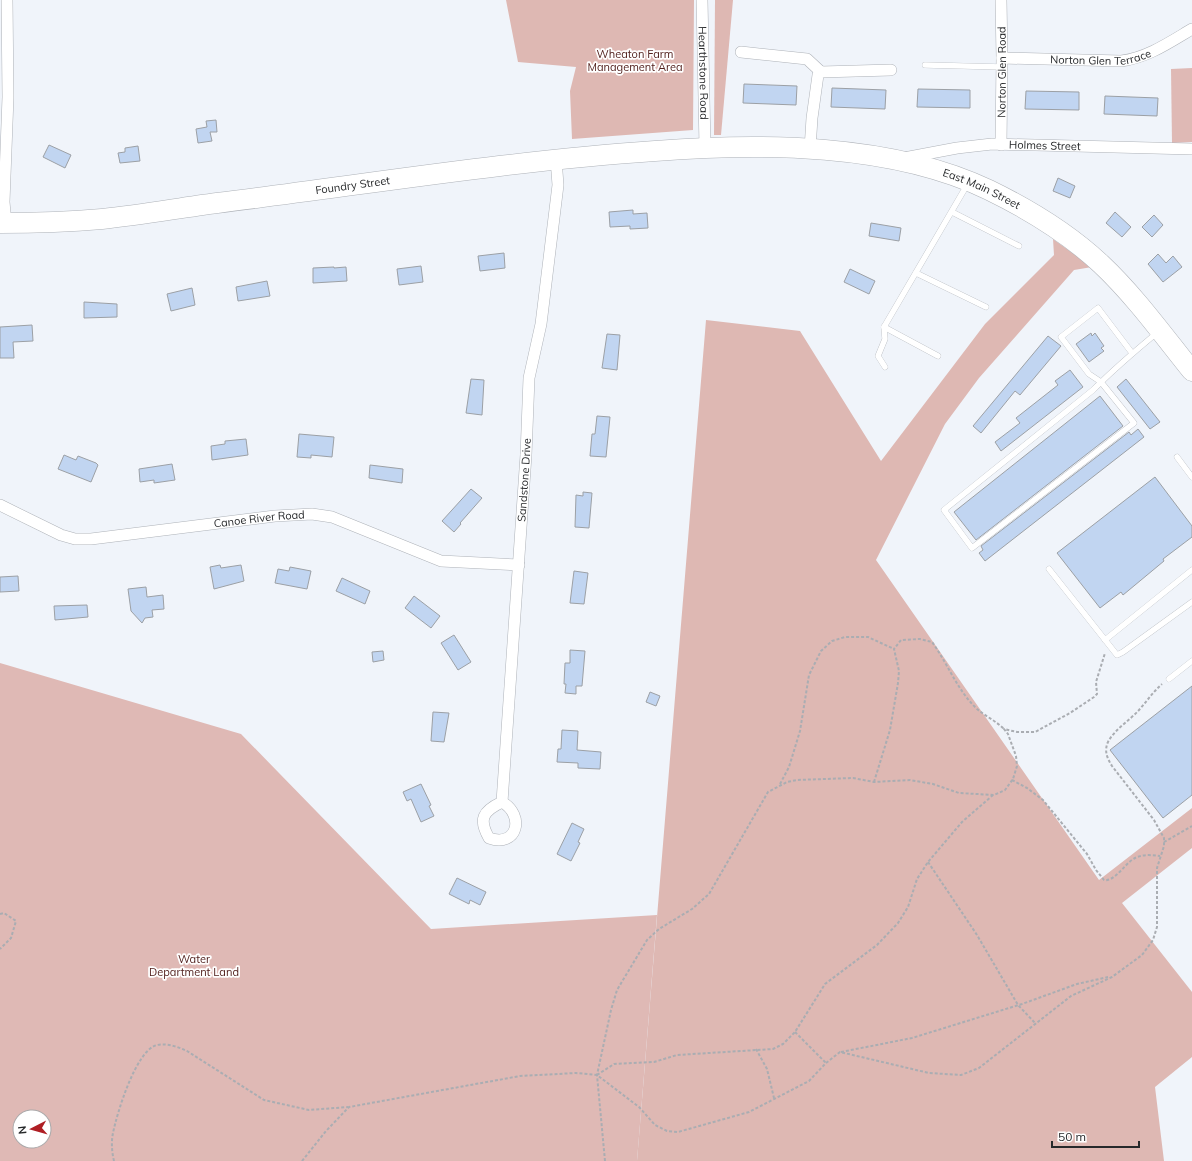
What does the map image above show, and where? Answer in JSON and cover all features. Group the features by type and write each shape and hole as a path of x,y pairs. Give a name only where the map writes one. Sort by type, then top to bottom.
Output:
{"highway":[{"name":"Foundry Street","path":"3,223 104,218 556,159 705,147"},
{"name":"East Main Street","path":"705,147 771,147 810,149 901,161 948,172 1008,200 1080,246 1100,263 1126,290 1192,371"}],"street":[{"path":"3,223 8,97 7,0"},
{"name":"Hearthstone Road","path":"702,0 705,147"},
{"name":"Norton Glen Road","path":"1001,0 1001,145"},
{"name":"Norton Glen Terrace","path":"1002,62 1131,60 1154,51 1192,29"},
{"path":"741,52 807,59 821,72 891,70"},
{"path":"810,149 818,75 821,72"},
{"name":"Holmes Street","path":"901,161 906,157 957,148 1001,145 1192,149"},
{"name":"Sandstone Drive","path":"502,802 519,565 529,378 542,324 558,185 556,159"},
{"name":"Canoe River Road","path":"0,505 61,535 75,539 275,516 312,514 345,522 441,561 519,565"}],"lane":[{"path":"925,66 1002,62"},
{"path":"885,367 878,356 885,339 884,328 969,182"},
{"path":"952,212 1019,246"},
{"path":"916,273 986,307"},
{"path":"1132,353 1098,308 1061,336 1089,374 1101,382 1134,423 972,548 944,510 1101,382 1132,353 1160,331"},
{"path":"884,328 938,356"},
{"path":"1176,457 1192,477"},
{"path":"1049,569 1115,653 1120,654 1192,602"},
{"path":"1105,640 1192,570"},
{"path":"1169,679 1192,661"}],"path":[{"path":"780,785 789,767 800,730 809,675 821,651 832,641 845,637 868,637 894,649"},
{"path":"894,649 901,640 920,639 932,642 949,672 977,709 1004,728 1017,732 1035,732 1070,713 1097,694 1096,682 1105,658 1105,640"},
{"path":"874,782 890,730 898,683 899,671 894,649"},
{"path":"840,1052 929,1073 961,1075 979,1068 1071,996 1112,976 1142,955 1153,940 1157,927 1157,868 1164,842 1162,834 1154,820 1107,759 1106,751 1108,742 1113,735 1139,710 1150,695 1169,679"},
{"path":"597,1075 614,1064 654,1062 677,1055 773,1049 783,1044 795,1032 825,984 877,945 898,923 908,907 917,880 928,862 962,822 994,795 1005,790 1012,780 1017,766 1016,756 1008,734 1004,728"},
{"path":"605,1161 597,1075 611,1010 617,990 637,954 647,940 659,929 692,909 709,894 768,792 780,785 797,780 853,778 874,782 910,780 933,784 959,794 994,795"},
{"path":"1012,780 1027,788 1043,800 1087,854 1096,870 1104,880 1110,879 1135,858 1150,855 1160,856"},
{"path":"1164,842 1192,826"},
{"path":"928,862 976,935 1018,1005 1036,1024"},
{"path":"0,914 4,913 16,921 11,938 0,949"},
{"path":"114,1161 112,1155 112,1134 134,1068 147,1051 157,1045 173,1045 187,1051 264,1100 309,1110 349,1107 520,1076 576,1073 597,1075 639,1107 655,1124 667,1131 678,1132 749,1112 809,1081 826,1063 840,1052 912,1038 1018,1005 1076,984 1112,976"},
{"path":"795,1032 826,1063"},
{"path":"756,1049 767,1070 774,1098"},
{"path":"302,1161 326,1131 349,1107"}],"green space":[{"name":"Wheaton Farm Management Area","path":"506,0 694,0 693,130 572,139 570,91 576,67 518,62"},
{"name":"Wheaton Farm Management Area","path":"715,0 733,0 721,135 714,135"},
{"path":"1192,68 1192,142 1172,143 1171,69"},
{"path":"1053,239 1092,267 1074,270 979,378 945,424 876,560 1099,880 1192,808 1192,848 1122,903 1192,992 1192,1057 1155,1087 1164,1161 637,1161 706,320 800,331 881,461 985,324 1054,255"},
{"name":"Water Department Land","path":"0,663 241,734 431,929 657,915 637,1161 0,1161"}],"building":[{"path":"744,84 797,86 796,105 743,103"},
{"path":"832,88 886,90 885,109 831,107"},
{"path":"918,89 970,90 970,108 917,107"},
{"path":"1026,91 1079,92 1079,110 1025,109"},
{"path":"1105,96 1158,98 1157,116 1104,114"},
{"path":"216,120 217,132 210,132 212,141 198,143 196,129 207,127 206,121"},
{"path":"49,145 71,155 65,168 43,157"},
{"path":"138,146 140,161 120,163 118,153 125,152 125,148"},
{"path":"1058,178 1075,186 1070,198 1053,191"},
{"path":"633,210 633,214 647,213 648,228 630,229 630,226 610,227 609,212"},
{"path":"1115,212 1131,227 1122,237 1106,223"},
{"path":"1154,215 1163,225 1152,237 1142,227"},
{"path":"871,223 901,228 899,241 869,236"},
{"path":"504,253 505,268 480,271 478,256"},
{"path":"1158,254 1166,263 1173,256 1182,267 1163,282 1148,264"},
{"path":"421,266 423,282 399,285 397,269"},
{"path":"346,267 347,281 313,283 313,268"},
{"path":"850,269 875,281 869,294 844,282"},
{"path":"267,281 270,296 238,301 236,287"},
{"path":"192,288 195,305 171,311 167,294"},
{"path":"84,302 117,304 117,317 84,318"},
{"path":"32,325 33,341 13,342 14,358 0,358 0,327"},
{"path":"1091,333 1092,336 1095,333 1104,346 1101,348 1104,351 1089,362 1076,344"},
{"path":"607,334 620,335 617,370 602,368"},
{"path":"1048,336 1061,346 1020,395 1015,391 981,433 973,426"},
{"path":"1070,370 1083,387 1001,451 995,442 1020,423 1016,418 1058,385 1055,381"},
{"path":"471,379 484,380 482,415 466,413"},
{"path":"1126,379 1160,422 1150,429 1117,387"},
{"path":"1100,396 1123,426 976,540 954,512"},
{"path":"597,416 610,417 606,457 590,456 592,434 595,434"},
{"path":"1138,429 1144,437 985,561 979,553 983,550 981,546 1129,432 1131,435"},
{"path":"299,434 334,437 332,457 311,455 311,458 297,457"},
{"path":"246,439 248,455 212,460 211,446 225,444 225,441"},
{"path":"64,455 76,460 78,456 98,465 91,482 58,469"},
{"path":"172,464 175,480 154,483 154,480 140,482 139,469"},
{"path":"370,465 403,469 402,483 369,478"},
{"path":"1155,477 1192,526 1192,537 1163,559 1164,561 1123,595 1121,592 1100,608 1057,553"},
{"path":"471,489 482,498 454,532 442,521"},
{"path":"583,492 592,493 589,528 575,527 576,495 583,496"},
{"path":"220,565 221,568 241,565 244,581 214,589 210,567"},
{"path":"290,567 311,571 307,589 275,583 278,569 289,571"},
{"path":"574,571 588,573 584,604 570,603"},
{"path":"18,576 19,591 0,592 0,577"},
{"path":"342,578 370,591 365,604 336,591"},
{"path":"146,587 147,597 163,595 164,609 152,610 153,617 145,618 142,623 131,611 128,589"},
{"path":"414,596 440,616 431,628 405,608"},
{"path":"87,605 88,617 55,620 54,606"},
{"path":"454,635 471,662 458,670 441,643"},
{"path":"570,650 585,651 582,686 576,686 576,694 565,693 565,663 570,663"},
{"path":"383,651 384,660 373,662 372,652"},
{"path":"1192,686 1192,795 1163,818 1110,750"},
{"path":"650,692 660,696 656,706 646,702"},
{"path":"433,712 449,713 444,742 431,741"},
{"path":"562,730 578,731 577,750 601,752 600,769 578,768 578,763 557,762 558,749 561,749"},
{"path":"421,784 431,805 429,806 434,816 421,822 411,799 407,801 403,792"},
{"path":"572,823 584,829 578,842 580,843 571,861 557,854"},
{"path":"457,878 486,892 480,905 470,900 469,904 449,894"}]}
